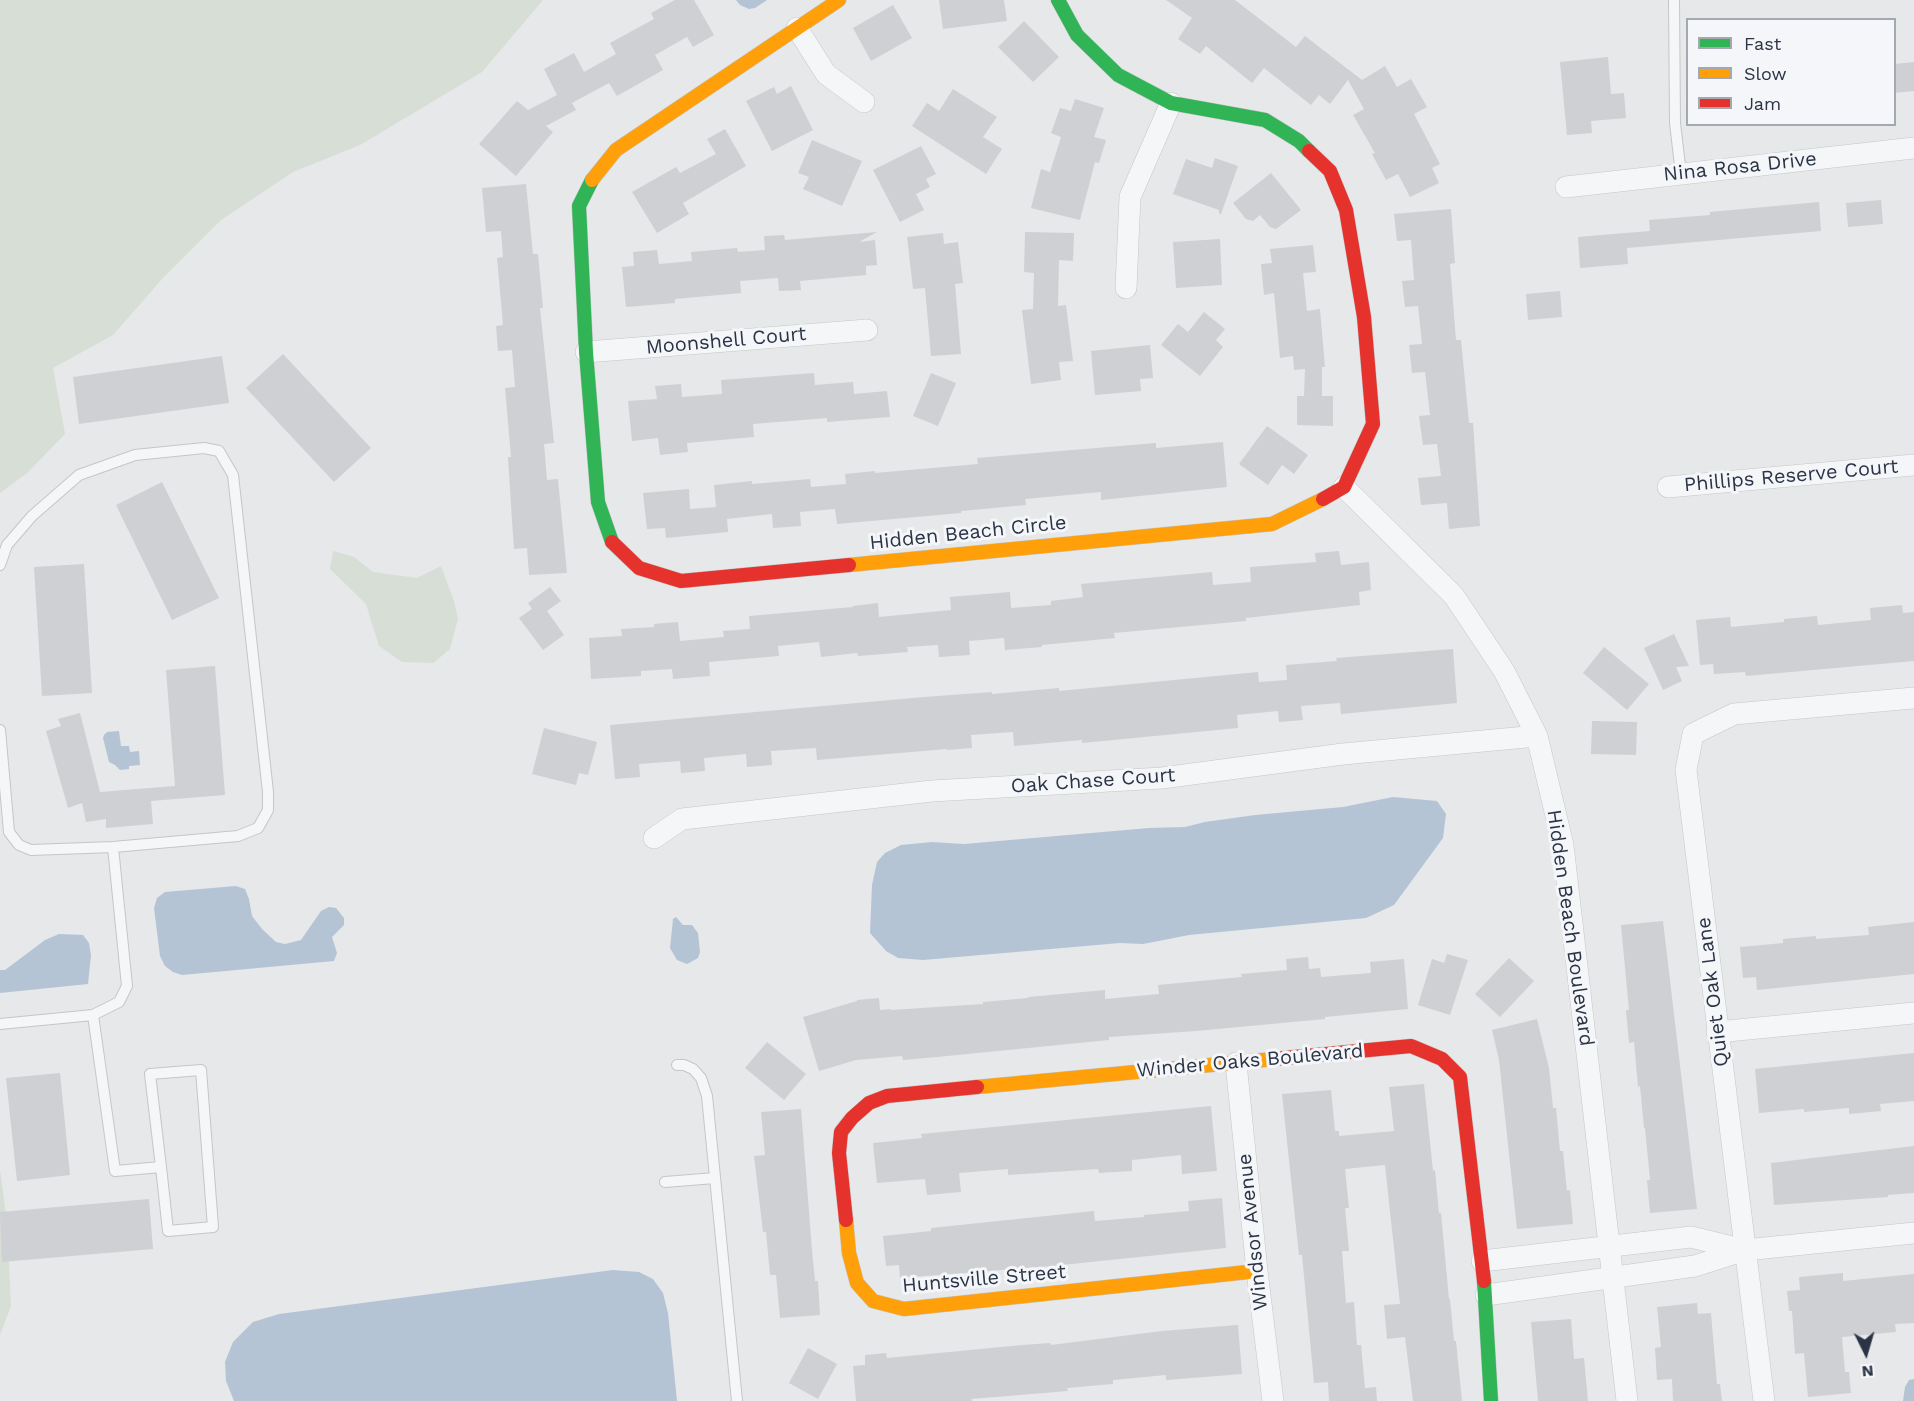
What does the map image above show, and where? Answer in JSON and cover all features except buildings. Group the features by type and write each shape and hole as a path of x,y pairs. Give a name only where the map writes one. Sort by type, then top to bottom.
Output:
{"street":[{"name":"Hidden Beach Circle","path":"839,0 616,150 591,182 579,206 586,352 598,502 611,540 639,568 681,581 1272,524 1344,487"},
{"path":"1058,0 1077,35 1118,75 1171,103 1265,120 1299,141 1330,171 1346,210 1365,317 1373,424 1344,487"},
{"path":"797,28 826,74 864,102"},
{"path":"1126,288 1131,197 1171,103"},
{"name":"Nina Rosa Drive","path":"1566,187 1914,148"},
{"name":"Moonshell Court","path":"586,352 867,330"},
{"name":"Phillips Reserve Court","path":"1668,487 1914,465"},
{"name":"Hidden Beach Boulevard","path":"1344,487 1454,596 1504,671 1537,736 1563,845 1628,1401"},
{"name":"Quiet Oak Lane","path":"1764,1401 1686,770 1694,734 1734,714 1914,698"},
{"name":"Oak Chase Court","path":"654,838 682,819 932,791 1162,778 1343,754 1537,736"},
{"path":"1718,1032 1914,1013"},
{"name":"Winder Oaks Boulevard","path":"852,1118 869,1103 887,1096 1411,1046 1442,1059 1460,1077 1486,1295"},
{"name":"Windsor Avenue","path":"1236,1062 1257,1271 1273,1401"},
{"name":"Huntsville Street","path":"852,1118 842,1132 839,1153 849,1253 857,1283 873,1301 904,1309 1257,1271"},
{"path":"1491,1401 1486,1295 1695,1266 1745,1250 1914,1233"},
{"path":"1482,1261 1691,1237 1745,1250"},
{"path":"1544,1253 1548,1287"}],"lane":[{"path":"1674,0 1675,123 1681,174"},
{"path":"0,566 7,545 26,523 79,475 135,455 204,448 219,451 233,475 267,780 268,810 258,828 238,836 113,847 31,850 19,845 9,832 0,730"},
{"path":"0,1024 93,1015 119,1002 127,986 113,847"},
{"path":"93,1015 115,1171 161,1167"},
{"path":"677,1065 693,1069 701,1078 706,1096 737,1401"},
{"path":"201,1070 213,1227 168,1232 161,1167 150,1074 201,1070"},
{"path":"664,1182 715,1178"}],"shaded area":[{"path":"0,0 543,0 482,72 360,145 293,172 221,220 163,278 113,335 53,368 65,434 27,473 0,493"},
{"path":"333,551 354,557 373,572 417,578 441,566 458,619 450,649 433,663 402,662 379,646 366,604 330,569"},
{"path":"0,1170 7,1223 11,1306 0,1335"}],"water":[{"path":"736,0 767,0 749,9 740,5"},
{"path":"119,731 121,746 129,746 130,752 139,751 140,765 120,770 109,762 103,738 107,732"},
{"path":"1393,797 1437,801 1446,814 1443,838 1394,905 1366,918 1189,935 1143,944 1120,943 923,960 898,958 886,951 870,933 872,885 877,862 885,853 901,845 932,842 964,844 1185,827 1255,815 1343,807"},
{"path":"236,886 245,889 252,916 262,929 276,942 285,944 301,940 321,911 329,907 336,908 344,918 344,925 332,937 337,953 334,961 182,975 165,966 160,956 154,908 157,898 165,892"},
{"path":"676,917 683,925 692,925 698,933 700,952 698,958 687,964 677,960 670,948 673,919"},
{"path":"59,934 83,935 89,943 91,955 88,984 0,993 0,970 5,970 45,940"},
{"path":"613,1270 639,1272 653,1279 663,1293 668,1313 677,1401 234,1401 226,1381 225,1362 233,1342 253,1322 279,1314"},
{"path":"1914,1379 1914,1401 1903,1401 1905,1387 1909,1380"}],"traffic: fast":[{"path":"1058,0 1077,35 1118,75 1171,103 1265,120 1299,141 1309,151"},
{"path":"592,180 579,206 586,352 598,502 612,542"},
{"path":"1484,1281 1491,1401"}],"traffic: slow":[{"path":"592,180 616,150 839,0"},
{"path":"849,565 1272,524 1323,499"},
{"path":"977,1087 1274,1059"},
{"path":"846,1220 849,1253 857,1283 873,1301 904,1309 1257,1271"}],"traffic: jam":[{"path":"1309,151 1330,171 1346,210 1364,317 1373,424 1344,487 1323,499"},
{"path":"612,542 639,568 681,581 849,565"},
{"path":"1274,1059 1411,1046 1442,1059 1460,1077 1484,1281"},
{"path":"846,1220 839,1153 841,1132 852,1118 869,1103 887,1096 977,1087"}]}
